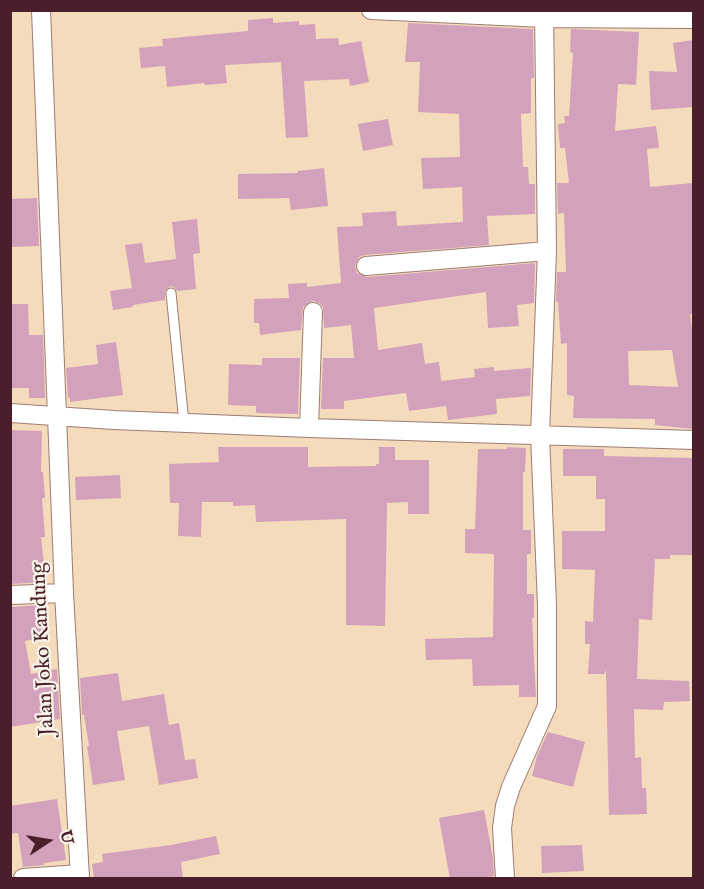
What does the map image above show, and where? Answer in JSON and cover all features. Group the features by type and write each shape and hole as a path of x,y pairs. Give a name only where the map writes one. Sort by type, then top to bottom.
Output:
{"street":[{"name":"Jalan Joko Kandung","path":"41,10 63,593 80,876"},
{"path":"371,10 693,19"},
{"path":"505,879 502,828 505,806 511,787 547,706 547,605 540,435 547,251 544,14"},
{"path":"366,266 547,251"},
{"path":"309,428 313,312"},
{"path":"10,413 133,421 309,428 693,440"},
{"path":"10,595 63,593"},
{"path":"23,879 80,876"}],"lane":[{"path":"171,293 184,423"}],"building":[{"path":"273,18 273,23 299,21 299,25 315,24 316,39 338,38 339,45 361,41 369,82 350,86 349,79 304,81 308,137 286,138 281,62 225,65 227,83 167,87 165,66 141,68 139,48 163,46 162,39 248,31 248,20"},
{"path":"408,23 533,29 534,78 531,78 531,113 521,114 523,167 528,167 529,184 535,184 535,214 487,216 489,245 365,255 359,257 355,266 357,273 367,277 535,263 534,303 517,305 519,326 488,328 486,292 374,308 378,350 422,343 425,364 439,362 441,381 475,377 474,369 494,367 494,371 531,368 530,396 496,399 497,414 448,420 446,406 409,411 406,393 344,401 344,409 321,409 323,358 354,358 351,325 324,328 323,307 313,301 303,307 301,330 260,335 259,323 254,323 254,299 289,298 288,284 307,283 307,287 341,283 337,227 363,226 362,213 396,211 397,226 463,222 462,187 423,189 421,158 460,157 459,114 418,112 420,62 405,62"},
{"path":"571,29 639,32 636,85 618,84 615,131 656,126 659,148 647,149 650,187 693,183 693,314 690,314 693,337 693,429 655,425 655,419 573,418 574,396 567,395 567,343 561,344 558,302 556,302 557,272 566,272 564,213 558,214 557,183 569,183 565,148 560,148 558,124 565,123 564,116 569,116 573,53 570,52","holes":["672,350 678,387 629,385 628,351"]},
{"path":"693,40 693,107 651,110 649,71 677,72 673,43"},
{"path":"388,119 393,145 363,151 358,124"},
{"path":"324,168 328,206 291,210 289,198 238,199 238,174 298,173 298,171"},
{"path":"37,198 39,246 10,247 10,199"},
{"path":"197,219 200,253 193,254 196,289 177,291 170,286 165,291 165,300 113,310 110,291 132,288 125,245 142,243 145,263 176,259 172,222"},
{"path":"10,304 28,304 29,335 43,335 45,398 29,398 29,388 10,388"},
{"path":"116,342 123,395 70,402 66,368 98,364 96,345"},
{"path":"262,358 300,358 298,414 256,413 256,406 228,405 229,364 262,365"},
{"path":"10,430 42,431 41,472 43,472 45,498 42,498 45,537 41,537 46,582 10,584"},
{"path":"218,447 308,447 308,467 376,466 379,464 379,447 395,447 395,460 429,460 429,514 408,514 408,502 387,503 385,626 346,625 346,519 256,522 255,505 233,506 233,502 202,502 201,537 178,536 179,503 170,503 169,464 219,462"},
{"path":"507,447 526,448 525,472 523,472 523,530 531,530 531,554 527,554 527,594 534,594 534,618 532,618 536,697 519,697 519,685 473,686 472,659 426,660 425,639 493,637 494,554 465,553 465,529 475,529 478,449 507,449"},
{"path":"563,449 604,449 604,456 693,458 693,555 670,555 670,559 655,559 652,620 639,619 637,679 689,681 690,701 664,702 663,710 634,709 635,758 641,757 642,788 646,788 647,814 609,815 606,670 604,674 588,674 590,644 585,644 585,621 593,622 595,570 562,569 562,531 605,531 605,499 596,499 596,476 563,476"},
{"path":"120,475 121,498 76,500 75,477"},
{"path":"44,605 49,631 33,634 34,639 25,641 31,674 57,669 60,719 10,727 10,607"},
{"path":"118,673 122,701 164,694 169,725 179,723 185,760 195,759 198,778 159,785 149,726 117,731 125,780 93,785 87,746 89,746 84,715 82,715 80,678"},
{"path":"548,732 585,742 573,787 532,776 537,756"},
{"path":"57,799 66,860 23,867 18,833 10,834 10,806"},
{"path":"484,810 494,876 478,879 450,879 439,818"},
{"path":"216,836 220,854 181,862 183,879 94,879 92,864 103,862 102,854 171,845"},
{"path":"582,845 584,871 542,873 541,846"}]}
